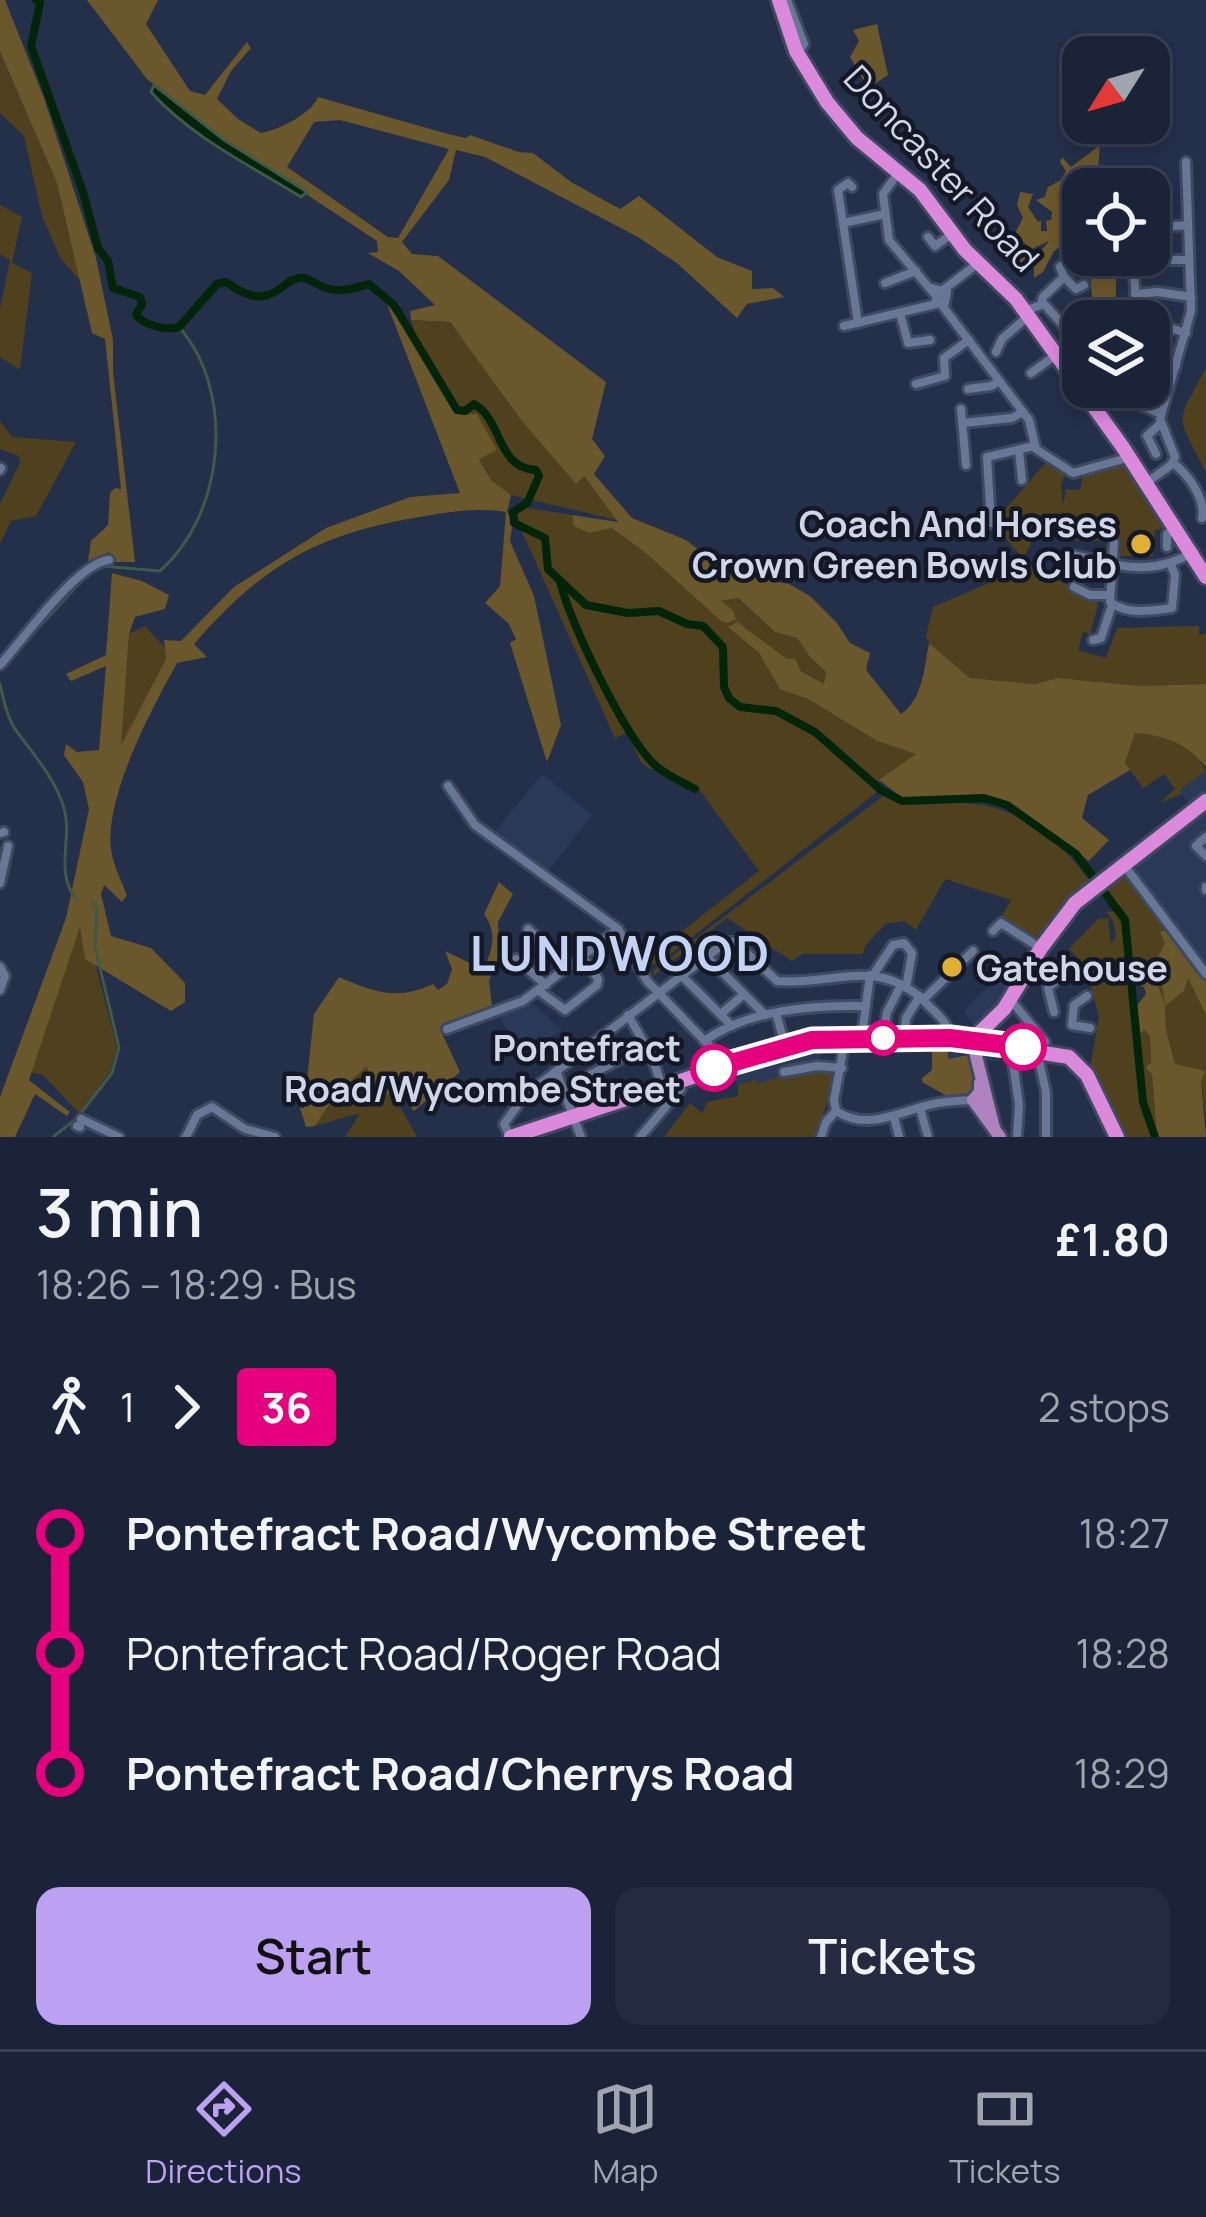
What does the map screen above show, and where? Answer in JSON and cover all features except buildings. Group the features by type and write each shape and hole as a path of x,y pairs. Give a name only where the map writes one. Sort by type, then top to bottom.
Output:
{"highway":[{"name":"Doncaster Road","path":"783,0 801,55 842,117 929,193 948,226 1033,310 1062,358"},
{"name":"Doncaster Road","path":"1033,310 1062,362"},
{"name":"Doncaster Road","path":"1097,408 1132,456"},
{"name":"Doncaster Road","path":"1098,408 1206,572"},
{"name":"Doncaster Road","path":"1148,481 1194,553"},
{"path":"971,1040 997,1017 1041,948 1096,884 1205,805"},
{"path":"513,1137 784,1045 950,1038 1061,1054 1076,1062 1090,1080 1117,1137"}],"main road":[{"path":"971,1040 997,1134"},
{"path":"979,1076 980,1092 973,1100 997,1134"}],"street":[{"path":"1156,454 1148,436 1161,419 1186,333 1191,297 1186,162"},
{"path":"902,172 883,192 892,245 942,297 1032,425 1034,446 1072,473 1132,456"},
{"path":"852,187 848,182 838,190 858,323"},
{"path":"824,210 840,207"},
{"path":"843,223 885,214"},
{"path":"1170,226 1188,225"},
{"path":"928,237 936,248 948,226"},
{"path":"880,250 892,245"},
{"path":"1170,260 1189,260"},
{"path":"844,326 942,297 980,262"},
{"path":"834,267 849,264"},
{"path":"884,283 916,271"},
{"path":"1134,276 1135,300"},
{"path":"996,352 1006,334 1064,277 1076,289 1084,285"},
{"path":"1136,294 1191,297"},
{"path":"1033,310 1062,329"},
{"path":"900,313 908,343 925,342"},
{"path":"1170,328 1186,333"},
{"path":"916,384 946,379 944,358 969,340"},
{"path":"1031,373 1056,355"},
{"path":"1170,364 1176,366"},
{"path":"968,388 998,381"},
{"path":"1146,408 1161,419 1174,451 1173,463 1148,481"},
{"path":"961,409 966,465"},
{"path":"962,423 1012,418 1023,412"},
{"path":"991,523 987,457 1034,446"},
{"path":"1019,451 1022,480"},
{"path":"1173,463 1187,474 1204,509 1202,518"},
{"path":"1167,547 1167,534 1175,528"},
{"path":"1093,640 1101,638 1111,601 1114,543"},
{"path":"1068,554 1134,569 1172,565 1194,553"},
{"path":"0,665 68,585 90,566 109,560"},
{"path":"1079,589 1130,611 1173,606 1172,565"},
{"path":"448,786 475,826 618,929 657,993 727,1064"},
{"path":"1206,837 1196,846 1206,856"},
{"path":"0,884 8,846"},
{"path":"1123,864 1206,974"},
{"path":"994,931 1000,923 1041,948"},
{"path":"528,929 570,967"},
{"path":"447,1029 523,1001 618,929"},
{"path":"513,1137 504,1124 515,1106 730,941 777,981 872,975 904,986 948,1027 950,1038"},
{"path":"862,1035 872,975 893,945 904,943 912,953 904,986 887,1012 884,1038"},
{"path":"904,1038 906,1018 921,998 974,951"},
{"path":"515,959 565,1010 597,985 598,979 582,956"},
{"path":"706,956 753,1003 771,1014 784,1045"},
{"path":"0,967 5,974 0,990"},
{"path":"1054,1012 1046,995 1048,988 1066,971"},
{"path":"681,975 732,1026"},
{"path":"721,1015 744,994"},
{"path":"1087,996 1074,1005 1071,1027 1090,1028"},
{"path":"1010,999 1046,1042"},
{"path":"745,1016 753,1003"},
{"path":"704,1041 771,1014 832,1005 866,1006"},
{"path":"1036,1026 1054,1012 1073,1014"},
{"path":"628,1015 662,1086"},
{"path":"836,1111 845,1039"},
{"path":"590,1075 646,1046"},
{"path":"1011,1046 1019,1105 1017,1137"},
{"path":"1038,1056 1046,1092 1046,1137"},
{"path":"784,1072 817,1066 842,1068"},
{"path":"556,1071 581,1137"},
{"path":"642,1137 643,1130 681,1089 680,1080"},
{"path":"836,1111 864,1120 973,1100"},
{"path":"952,1101 968,1105 997,1134"},
{"path":"186,1137 197,1115 212,1107 245,1130 275,1137"},
{"path":"920,1108 928,1137"},
{"path":"821,1137 836,1111"},
{"path":"894,1117 899,1137"},
{"path":"863,1132 864,1120"},
{"path":"80,1125 119,1137"}],"shaded area":[{"path":"0,0 5,0 44,98 96,258 113,340 135,562 115,562 109,552 88,562 91,541 108,525 110,493 121,489 105,339 92,333 57,183 0,52"},
{"path":"87,0 158,0 146,24 190,91 205,95 247,42 251,48 231,71 217,99 261,133 294,120 318,97 533,153 571,182 620,209 639,196 717,257 752,271 752,289 773,288 784,297 747,304 737,318 678,264 638,237 485,157 456,150 449,180 402,242 412,254 438,256 606,382 592,439 605,456 594,474 632,518 686,540 729,573 789,584 810,596 850,643 870,653 866,670 901,714 918,692 929,643 970,678 1035,684 1058,678 1140,686 1206,684 1206,767 1175,742 1135,733 1125,763 1130,770 1088,795 1082,818 1109,840 1089,861 1007,805 984,797 903,798 879,780 916,754 877,741 808,699 780,689 759,653 728,627 737,622 824,684 826,672 797,638 775,632 738,598 721,601 736,619 721,621 612,528 589,533 574,526 572,515 618,522 584,476 576,484 522,421 450,322 411,320 410,311 435,305 399,271 368,253 378,252 377,241 224,140 147,79","holes":["340,120 449,149 398,238 388,237 287,167 314,122"]},
{"path":"877,24 888,75 868,88 850,57 859,41 853,30"},
{"path":"0,53 57,183 80,280 60,258 42,216 24,136 0,113"},
{"path":"154,85 224,140 307,192 301,197 203,137 151,92"},
{"path":"1100,145 1098,168 1064,168 1062,157 1071,167"},
{"path":"1061,180 1062,245 1034,278 1034,268 1006,261 1024,254 1036,257 1049,241 1032,249 1014,235 1023,218 1017,205 1020,192 1033,194 1028,207 1041,220 1041,231 1047,231 1052,212 1036,200"},
{"path":"0,205 22,217 12,263 32,273 20,370 0,357 0,309 10,260 0,254"},
{"path":"1090,276 1116,276 1116,300 1092,298"},
{"path":"387,304 418,344 456,412 477,414 497,450 479,459 491,480 511,495 507,512 513,520 510,541 534,596 561,725 547,762 510,643 516,639 508,623 485,603 500,586 506,512 460,511 379,525 319,545 267,575 194,644 207,657 177,663 130,759 113,813 113,859 127,895 122,902 104,885 101,894 111,936 151,948 185,983 185,1002 171,1011 85,959 80,927 29,1080 70,1112 67,1116 35,1094 15,1137 0,1137 0,1097 66,918 89,809 83,782 64,755 66,744 77,752 99,750 106,666 71,681 66,674 106,655 112,573 169,595 165,609 135,617 129,634 121,745 166,659 164,640 181,641 234,587 326,528 410,497 460,493"},
{"path":"411,320 449,322 577,483 583,475 617,520 511,495 491,480 479,458 496,450 477,414 456,412 418,344"},
{"path":"1206,368 1206,472 1183,419"},
{"path":"0,421 12,437 76,442 36,516 11,521 0,544 0,504 20,462 19,456 0,449"},
{"path":"1048,460 1066,472 1061,485 1063,506 1066,489 1080,490 1083,473 1131,465 1170,527 1155,530 1153,556 1115,556 1116,541 1066,540 1063,513 1062,523 1042,522 1023,559 993,523 993,514 1001,514"},
{"path":"527,508 572,515 575,526 588,533 612,528 720,601 737,598 775,632 797,638 826,672 825,685 729,626 759,653 780,689 808,699 877,741 917,754 871,787 877,792 664,959 643,970 640,964 759,871 698,788 658,765 651,770 641,762 627,733 615,738 523,534 517,514"},
{"path":"1020,562 1095,598 1098,605 1090,634 1083,632 1078,650 1106,658 1117,628 1199,626 1199,635 1206,633 1206,684 1140,686 1058,678 1035,684 970,678 929,643 926,637 933,607 987,584"},
{"path":"145,626 165,648 166,659 120,747 129,634"},
{"path":"1135,732 1176,742 1193,753 1206,771 1180,790 1181,794 1159,803 1175,789 1164,774 1143,788 1125,763"},
{"path":"1206,771 1206,968 1127,865 1195,812 1179,791"},
{"path":"542,774 592,815 545,875 493,834"},
{"path":"883,796 910,804 978,805 1016,816 1064,850 1090,882 1039,941 1000,919 1011,900 945,879 916,930 905,921 885,924 863,954 802,954 792,961 727,918 652,977 654,970"},
{"path":"1124,870 1166,930 1161,932 1171,957 1162,984 1187,976 1206,1015 1206,1121 1201,1081 1175,1064 1165,1006 1137,958 1130,962 1127,919 1100,886"},
{"path":"499,882 513,894 498,922 503,944 489,981 493,1013 440,1029 460,1072 414,1111 399,1088 367,1106 373,1095 367,1066 337,1093 315,1126 306,1127 300,1108 304,1108 314,1014 339,977 386,993 433,984 438,990 447,984 452,969 445,951 484,970 492,935 484,914"},
{"path":"1106,911 1120,913 1124,924 1135,1035 1146,1029 1150,1036 1147,1070 1152,1074 1157,1137 1122,1137 1089,1073 1099,1017 1085,966 1069,949 1098,919 1108,918 1111,944 1116,936"},
{"path":"81,923 85,958 96,966 117,1047 110,1072 79,1113 43,1075 30,1072"},
{"path":"1166,930 1206,978 1206,1015 1188,978 1184,991 1165,1006 1175,1064 1205,1071 1201,1081 1206,1137 1157,1137 1152,1074 1147,1070 1150,1036 1145,1030 1135,1037 1132,1012 1146,994 1144,987 1132,984 1130,962 1137,958 1152,969 1165,1005 1162,984 1170,958 1159,969 1154,965 1165,943 1160,932"},
{"path":"1001,961 1018,979 983,1025 989,1045 1001,1047 999,1061 978,1062 975,1052 948,1059 953,1027 974,1027 964,1011 988,987 982,980"},
{"path":"530,1001 562,1030 523,1058 497,1013"},
{"path":"820,1043 822,1064 758,1084 755,1079 738,1085 727,1068 774,1051"},
{"path":"932,1047 948,1047 948,1059 968,1055 973,1093 949,1097 922,1082 932,1070"},
{"path":"367,1065 373,1095 370,1105 392,1092 417,1137 345,1137 360,1113 315,1126 337,1093"},
{"path":"826,1069 838,1072 815,1137 664,1137 690,1103 702,1113 707,1102 738,1096 738,1085"}],"waterway":[{"path":"36,0 40,3 31,46 98,248 108,261 113,288 140,297 139,319 179,327 217,284 226,282 255,296 266,296 305,278 339,290 369,284 394,305 457,410 465,411 474,404 514,461 536,470 539,476 527,503 513,512 514,523 545,538 548,569 586,605 628,613 659,611 703,626 723,647 724,687 740,707 776,711 815,732 881,790 902,801 984,798 1007,805 1076,854 1125,920 1143,1102 1155,1137"},
{"path":"101,566 160,571 182,547 210,486 215,418 209,385 179,327"},
{"path":"9,660 88,574"},
{"path":"560,581 586,649 629,731 655,765 695,789"},
{"path":"0,684 12,724 49,776 64,808 66,877 76,899"},
{"path":"53,1137 77,1118 112,1073 119,1047 95,947 97,906 92,903"}],"bus line":[{"name":"36","path":"714,1068 812,1040 950,1038 1023,1047"}],"place":[{"name":"Coach And Horses Crown Green Bowls Club","path":"1141,544"},
{"name":"Gatehouse","path":"952,967"},
{"name":"Pontefract Road/Wycombe Street","path":"714,1068"}],"district":[{"name":"LUNDWOOD","path":"621,952"}]}
